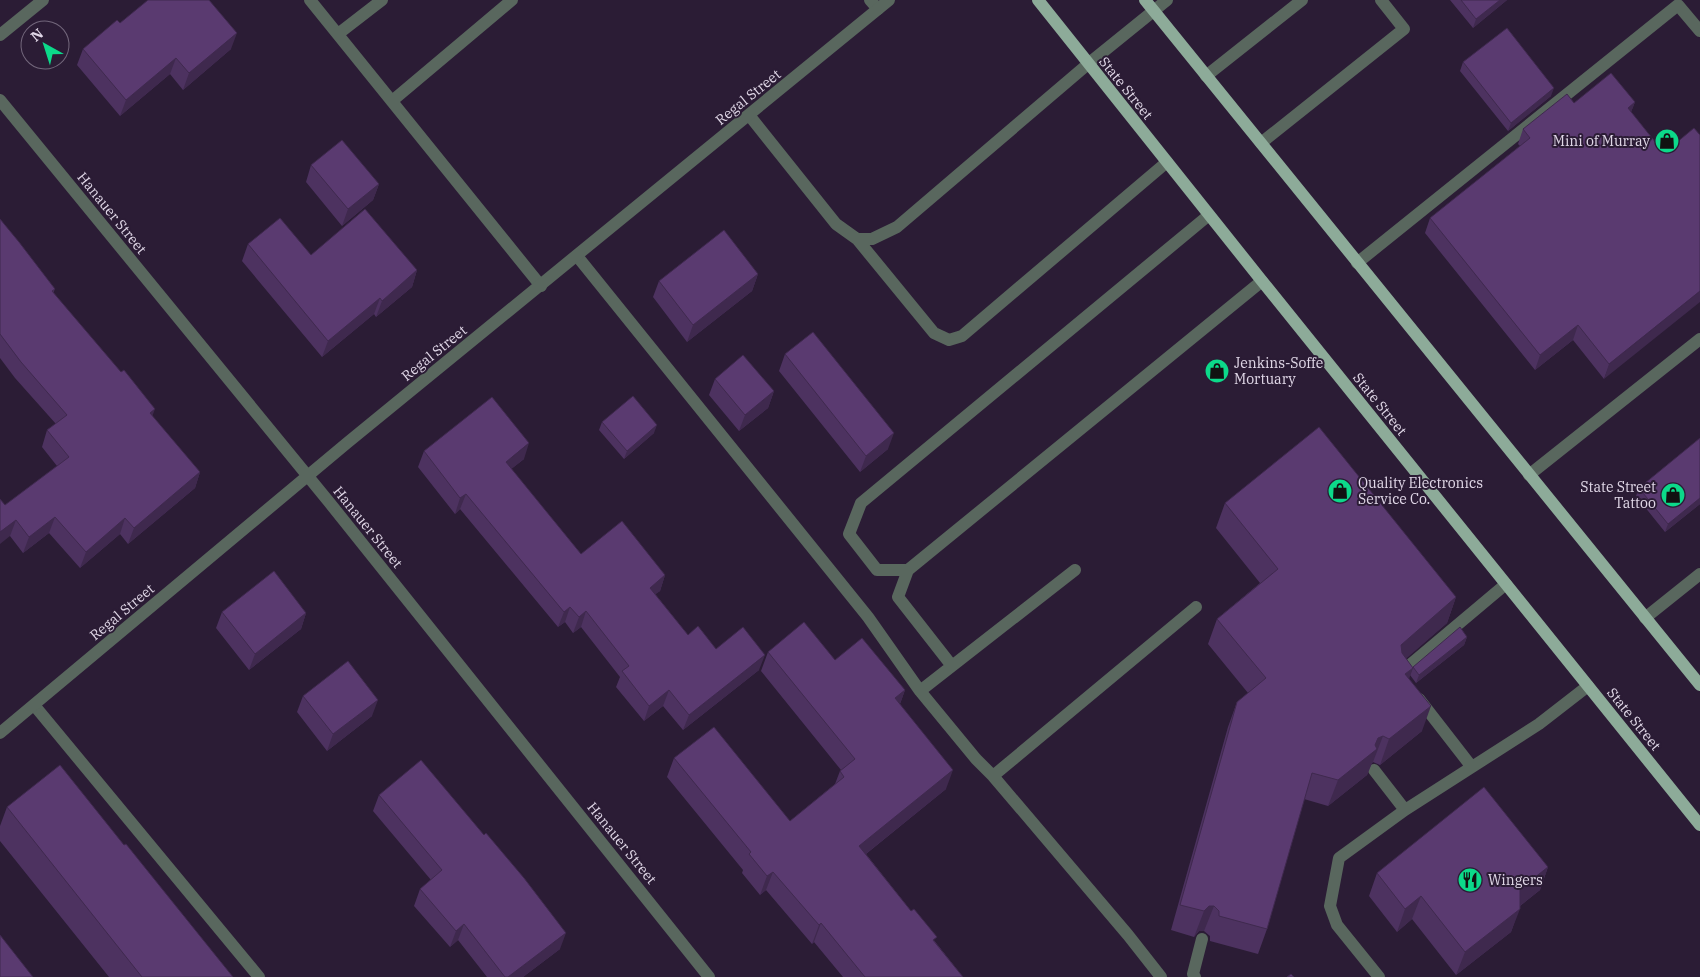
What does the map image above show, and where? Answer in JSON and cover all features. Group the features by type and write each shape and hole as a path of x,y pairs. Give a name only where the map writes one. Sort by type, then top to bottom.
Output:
{"main road":[{"name":"State Street","path":"1038,0 1700,825"},
{"path":"1145,0 1700,686"}],"street":[{"path":"0,35 43,0"},
{"path":"310,0 541,286"},
{"path":"338,34 382,0"},
{"path":"392,101 512,0"},
{"name":"Regal Street","path":"0,733 308,476 749,115 874,5 889,0"},
{"path":"857,239 872,239 897,227 1088,64 1167,0"},
{"path":"1206,76 1302,0"},
{"path":"1261,143 1404,29 1381,0"},
{"path":"1358,262 1678,5 1700,30"},
{"name":"Hanauer Street","path":"0,100 308,476 709,977"},
{"path":"749,115 836,224 857,239 934,333 949,340 962,336 1167,162"},
{"path":"908,570 876,570 849,534 861,503 1209,215"},
{"path":"577,256 868,617 920,691 1161,977"},
{"path":"952,666 898,597 908,570 1262,281"},
{"path":"1529,475 1700,339"},
{"path":"920,691 1075,570"},
{"path":"1645,618 1700,574"},
{"path":"1471,766 1399,674 1506,584"},
{"path":"993,776 1196,607"},
{"path":"1379,977 1337,925 1330,906 1339,858 1405,810 1539,724 1588,686"},
{"path":"34,705 259,977"},
{"path":"1374,770 1405,810"},
{"path":"1195,977 1193,974 1202,939"}],"building":[{"path":"148,0 209,0 237,33 189,73 176,58 126,100 83,49 117,20 120,23"},
{"path":"1461,0 1500,0 1476,19"},
{"path":"1507,28 1554,88 1511,123 1463,62"},
{"path":"1611,73 1635,102 1628,108 1664,153 1694,128 1700,135 1700,291 1609,364 1578,325 1540,355 1430,218 1530,138 1523,129 1567,94 1574,103"},
{"path":"342,140 379,184 348,209 311,165"},
{"path":"365,209 417,270 382,301 380,298 328,341 248,244 280,218 311,255"},
{"path":"0,219 55,289 52,291 121,372 124,370 155,409 150,413 200,472 134,528 125,518 86,552 55,517 29,537 16,520 0,532 0,499 5,505 69,457 47,430 67,415 21,362 0,334"},
{"path":"724,230 758,274 693,325 659,281"},
{"path":"813,332 894,433 866,456 785,354"},
{"path":"743,355 774,391 745,415 715,379"},
{"path":"633,396 657,425 627,451 602,422"},
{"path":"492,397 529,443 506,462 581,554 622,521 665,575 650,588 688,635 698,626 716,649 743,627 765,655 689,715 669,690 649,706 622,671 629,666 586,611 579,617 570,607 564,612 466,494 460,498 424,451"},
{"path":"1319,427 1456,597 1401,645 1402,653 1413,668 1405,674 1431,706 1389,739 1383,736 1378,738 1375,745 1377,749 1338,780 1312,773 1267,929 1219,916 1219,911 1214,906 1209,906 1204,911 1180,905 1237,702 1266,678 1217,619 1278,569 1225,503"},
{"path":"1700,438 1700,498 1668,524 1639,488"},
{"path":"274,571 306,613 255,654 222,612"},
{"path":"804,622 835,660 862,638 905,690 895,698 953,770 859,846 911,911 914,909 937,937 933,940 963,977 865,977 821,923 819,925 773,872 767,876 749,854 751,852 674,758 714,727 790,821 844,777 840,771 855,759 768,652"},
{"path":"1460,627 1467,637 1419,675 1413,667"},
{"path":"348,661 378,700 333,734 303,696"},
{"path":"421,760 484,835 486,833 524,878 566,933 508,977 505,977 464,924 456,931 420,889 442,870 379,795"},
{"path":"60,765 233,977 142,977 7,807"},
{"path":"1484,787 1548,867 1520,889 1520,909 1465,952 1421,896 1405,909 1377,873"},
{"path":"0,935 33,977 0,977"}],"place":[{"name":"Mini of Murray","path":"1667,141"},
{"name":"Jenkins-Soffe Mortuary","path":"1217,371"},
{"name":"Quality Electronics Service Co.","path":"1340,491"},
{"name":"State Street Tattoo","path":"1673,495"},
{"name":"Wingers","path":"1470,880"}]}
